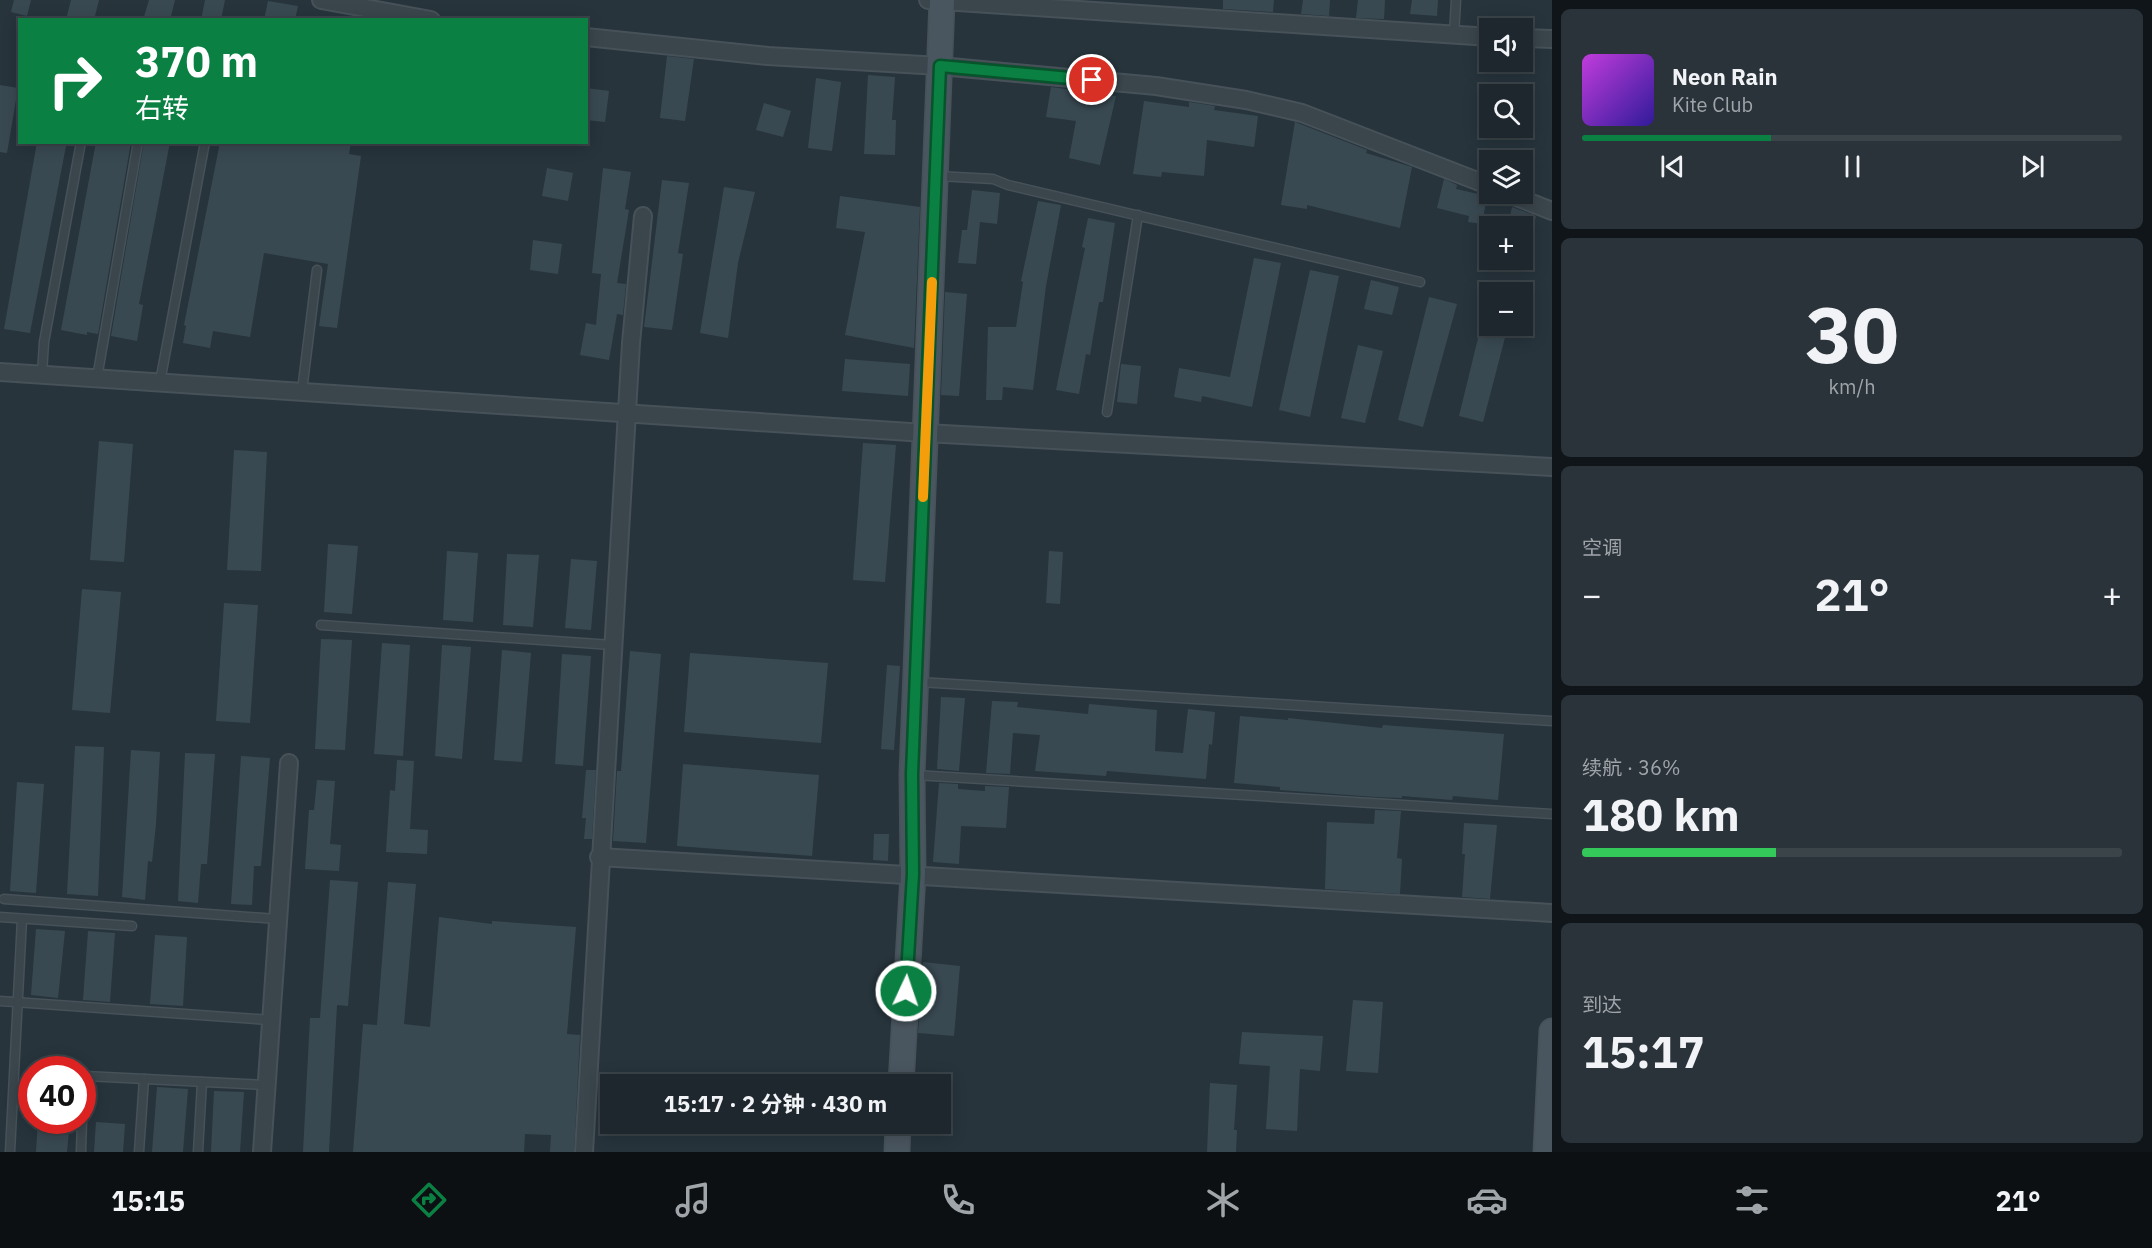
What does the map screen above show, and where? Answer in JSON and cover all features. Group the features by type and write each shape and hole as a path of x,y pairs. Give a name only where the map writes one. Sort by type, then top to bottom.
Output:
{"street":[{"path":"321,0 420,18"},
{"path":"902,1074 913,874 912,774 915,682 937,176 940,66 938,0 1479,37"},
{"path":"588,37 768,56 940,66 1156,86 1246,100 1302,113 1479,182"},
{"path":"1533,38 1552,39"},
{"path":"1533,203 1552,211"},
{"path":"584,1152 612,645 643,216"},
{"path":"0,372 925,433 1552,467"},
{"path":"262,1152 288,763"},
{"path":"599,857 1552,913"},
{"path":"1545,1152 1552,1031"},
{"path":"897,1152 898,1134"}],"lane":[{"path":"1454,36 1456,0"},
{"path":"42,374 44,342 81,144"},
{"path":"97,378 138,144"},
{"path":"160,382 205,144"},
{"path":"937,176 993,179 1420,282"},
{"path":"1107,412 1138,215"},
{"path":"302,391 317,270"},
{"path":"321,625 612,645"},
{"path":"915,682 1552,721"},
{"path":"912,774 1552,814"},
{"path":"4,899 278,919"},
{"path":"0,917 132,926"},
{"path":"10,1152 22,919"},
{"path":"0,1000 270,1020"},
{"path":"96,1077 266,1085"},
{"path":"140,1152 144,1079"},
{"path":"198,1152 202,1082"},
{"path":"81,1152 82,1134"}],"building":[{"path":"14,0 31,0 27,16 11,12"},
{"path":"71,0 99,0 94,18 66,18"},
{"path":"149,0 175,0 170,18 144,18"},
{"path":"205,0 225,0 221,18 201,18"},
{"path":"1223,0 1274,0 1273,12 1223,9"},
{"path":"1303,0 1330,0 1329,16 1301,14"},
{"path":"1358,0 1385,0 1384,19 1356,18"},
{"path":"1412,0 1438,0 1437,16 1410,14"},
{"path":"268,1 298,6 295,18 264,18"},
{"path":"667,56 694,59 685,121 660,118"},
{"path":"868,75 895,77 892,120 896,120 895,155 864,154"},
{"path":"816,78 841,82 832,151 808,148"},
{"path":"0,85 18,88 7,153 0,152"},
{"path":"1051,87 1116,96 1100,165 1069,158 1076,121 1046,117"},
{"path":"588,88 609,91 605,122 588,120"},
{"path":"1144,101 1189,107 1189,102 1215,106 1214,110 1258,116 1254,147 1207,140 1204,176 1162,172 1161,177 1133,174"},
{"path":"764,103 791,111 783,137 756,130"},
{"path":"1295,122 1367,150 1366,153 1412,167 1400,228 1307,205 1307,209 1281,205"},
{"path":"37,144 66,146 30,333 4,329"},
{"path":"96,144 131,144 98,334 87,332 87,335 61,330"},
{"path":"144,144 170,144 139,304 143,305 137,341 111,336"},
{"path":"220,144 351,144 349,154 361,156 337,328 319,326 328,264 264,253 250,337 213,331 210,348 183,343 186,326 184,325"},
{"path":"547,168 573,173 568,201 542,196"},
{"path":"603,168 631,172 625,209 629,210 617,283 626,284 623,315 617,314 609,360 580,355 586,323 596,325 601,274 592,273"},
{"path":"1444,179 1457,185 1456,189 1479,194 1479,204 1486,204 1483,216 1479,216 1479,224 1468,222 1469,216 1437,208"},
{"path":"662,180 689,183 678,253 683,254 672,330 644,327"},
{"path":"724,187 755,192 738,263 728,338 700,333"},
{"path":"972,190 1000,193 997,224 980,222 976,264 958,263 962,230 967,230"},
{"path":"840,196 920,207 914,348 845,335 865,232 836,228"},
{"path":"1038,201 1061,205 1046,286 1033,390 1003,387 1002,400 986,400 988,327 1016,327 1023,282 1021,281"},
{"path":"1512,207 1536,216 1533,230 1533,216 1510,216"},
{"path":"1088,218 1115,223 1103,302 1099,302 1090,355 1086,354 1079,394 1056,390 1085,248 1082,247"},
{"path":"533,240 562,244 558,274 530,270"},
{"path":"1254,258 1281,263 1252,407 1202,396 1201,402 1174,397 1179,368 1230,377"},
{"path":"1310,270 1339,276 1310,417 1279,410"},
{"path":"1371,280 1399,287 1392,315 1364,309"},
{"path":"945,292 967,294 959,396 941,395"},
{"path":"1429,297 1457,304 1423,427 1398,420"},
{"path":"1479,334 1479,336 1505,336 1483,422 1459,416"},
{"path":"1358,345 1383,351 1365,423 1341,418"},
{"path":"845,359 910,364 908,396 842,391"},
{"path":"1121,364 1141,366 1137,404 1117,402"},
{"path":"99,441 133,444 124,562 90,560"},
{"path":"863,443 896,445 885,582 853,580"},
{"path":"234,450 267,452 261,571 227,570"},
{"path":"328,544 358,546 352,614 324,612"},
{"path":"447,551 478,553 473,622 443,620"},
{"path":"1049,551 1063,552 1060,604 1046,603"},
{"path":"507,554 539,555 533,627 503,625"},
{"path":"571,559 597,561 591,630 565,628"},
{"path":"82,589 121,592 110,713 72,710"},
{"path":"224,603 258,605 250,723 216,721"},
{"path":"321,639 352,640 345,750 315,749"},
{"path":"382,643 410,645 403,756 374,754"},
{"path":"442,645 471,647 462,759 435,756"},
{"path":"502,650 531,653 522,762 494,760"},
{"path":"630,651 661,654 646,843 613,841 617,771 621,771"},
{"path":"690,653 828,663 821,743 684,732"},
{"path":"562,654 591,656 583,766 555,764"},
{"path":"887,665 900,666 894,750 881,749"},
{"path":"941,697 965,698 959,771 937,769"},
{"path":"992,701 1018,702 1017,707 1088,714 1089,704 1157,710 1155,751 1183,753 1188,709 1215,712 1206,779 1107,771 1106,776 1035,771 1040,735 1013,733 1010,774 986,773"},
{"path":"1240,716 1288,720 1288,718 1382,728 1383,725 1504,734 1498,800 1453,796 1452,800 1402,796 1402,798 1376,797 1280,790 1280,787 1234,783"},
{"path":"75,746 104,747 98,896 67,894"},
{"path":"131,750 160,752 156,824 152,862 148,861 145,900 122,897"},
{"path":"185,753 215,754 207,864 201,864 198,903 178,901"},
{"path":"241,756 270,758 261,866 254,866 252,905 231,904"},
{"path":"397,760 414,761 410,829 428,830 427,854 386,852 390,790 395,791"},
{"path":"683,764 819,775 812,856 677,846"},
{"path":"586,770 596,770 592,839 584,839 586,818 582,818"},
{"path":"317,780 335,781 330,844 341,845 339,871 305,869 309,810 314,810"},
{"path":"17,782 44,784 36,893 10,891"},
{"path":"939,783 958,784 958,789 985,791 985,786 1009,787 1006,828 961,826 959,864 933,862"},
{"path":"1375,810 1401,811 1397,858 1402,859 1400,894 1325,889 1327,822 1374,824"},
{"path":"1464,823 1497,825 1490,899 1462,897 1465,854 1462,854"},
{"path":"874,834 889,834 888,861 873,860"},
{"path":"330,880 358,882 348,1006 337,1005 329,1152 303,1152 310,1018 320,1018"},
{"path":"388,882 416,884 404,1024 430,1027 439,917 492,924 492,921 576,927 567,1034 580,1035 574,1152 550,1152 551,1135 525,1134 524,1152 353,1152 363,1024 377,1025"},
{"path":"36,929 65,931 58,998 31,995"},
{"path":"88,931 115,933 110,1002 83,1000"},
{"path":"155,935 187,937 183,1006 150,1004"},
{"path":"923,962 960,966 954,1036 918,1033"},
{"path":"1353,1000 1383,1002 1378,1073 1346,1071"},
{"path":"1242,1032 1323,1036 1320,1071 1300,1069 1297,1131 1266,1129 1270,1066 1239,1064"},
{"path":"1210,1083 1237,1085 1234,1130 1237,1130 1236,1152 1207,1152"},
{"path":"157,1087 188,1089 183,1152 152,1152"},
{"path":"214,1091 244,1092 240,1152 211,1152"},
{"path":"96,1122 125,1124 123,1152 94,1152"},
{"path":"37,1134 69,1134 67,1152 36,1152"}],"slow traffic":[{"path":"923,497 932,282"}],"route":[{"path":"906,991 913,874 912,774 940,66 1092,80"}]}
